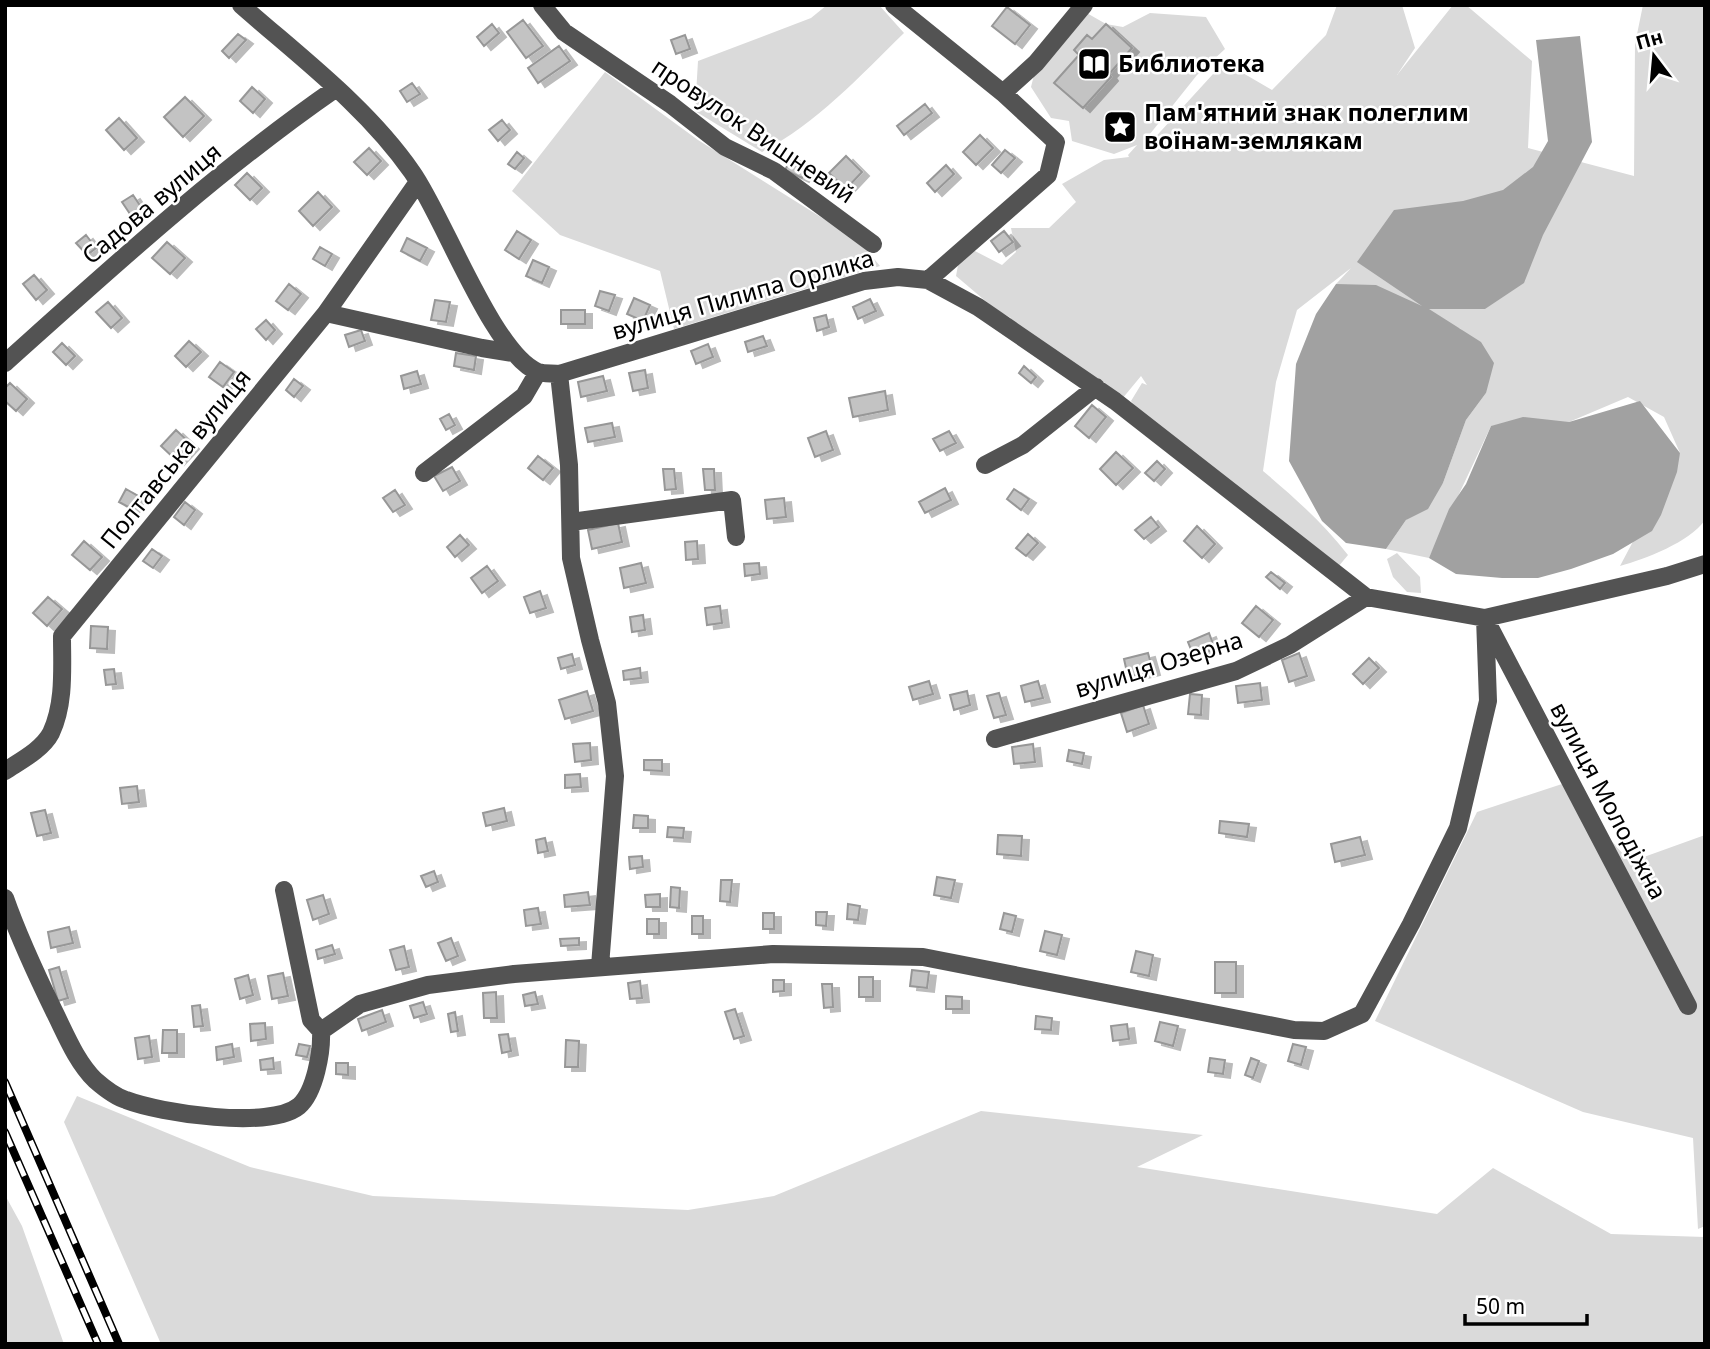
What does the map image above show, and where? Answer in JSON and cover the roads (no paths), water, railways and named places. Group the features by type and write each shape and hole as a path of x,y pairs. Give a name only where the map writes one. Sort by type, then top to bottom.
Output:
{"street":[{"path":"242,5 363,114 413,173 496,328 513,353 538,372 524,397 424,473"},
{"name":"провулок Вишневий","path":"542,5 564,32 670,104 725,147 774,172 873,244"},
{"path":"894,5 1003,93 1056,142 1048,174 928,280"},
{"path":"1003,93 1035,63 1084,5"},
{"name":"Садова вулиця","path":"5,363 200,193 335,89"},
{"name":"Полтавська вулиця","path":"5,771 32,754 50,735 62,695 62,636 326,313 418,182"},
{"name":"вулиця Пилипа Орлика","path":"538,372 559,374 864,281 898,277 928,280 978,307 1096,387 1366,597 1485,618 1667,576 1705,564"},
{"path":"326,313 513,353"},
{"path":"559,374 569,465 571,558 607,704 615,776 600,966"},
{"path":"985,465 1023,445 1096,387"},
{"path":"571,522 732,500 736,537"},
{"name":"вулиця Озерна","path":"995,739 1236,671 1290,645 1366,597"},
{"path":"321,1031 360,1004 428,985 600,966 773,954 923,957 1294,1030 1324,1031 1362,1014 1411,924 1458,828 1488,701 1485,618"},
{"name":"вулиця Молодіжна","path":"1485,618 1688,1006"},
{"path":"5,898 19,938 83,1068 97,1082 125,1100 238,1119 274,1117 301,1105 310,1089 321,1051 321,1031 311,1020 284,890"}],"railway":[{"path":"5,1082 119,1344"},
{"path":"5,1132 98,1344"}],"place":[{"name":"Библиотека","path":"1094,64"},
{"name":"Пам'ятний знак полеглим воїнам-землякам","path":"1120,127"}]}
